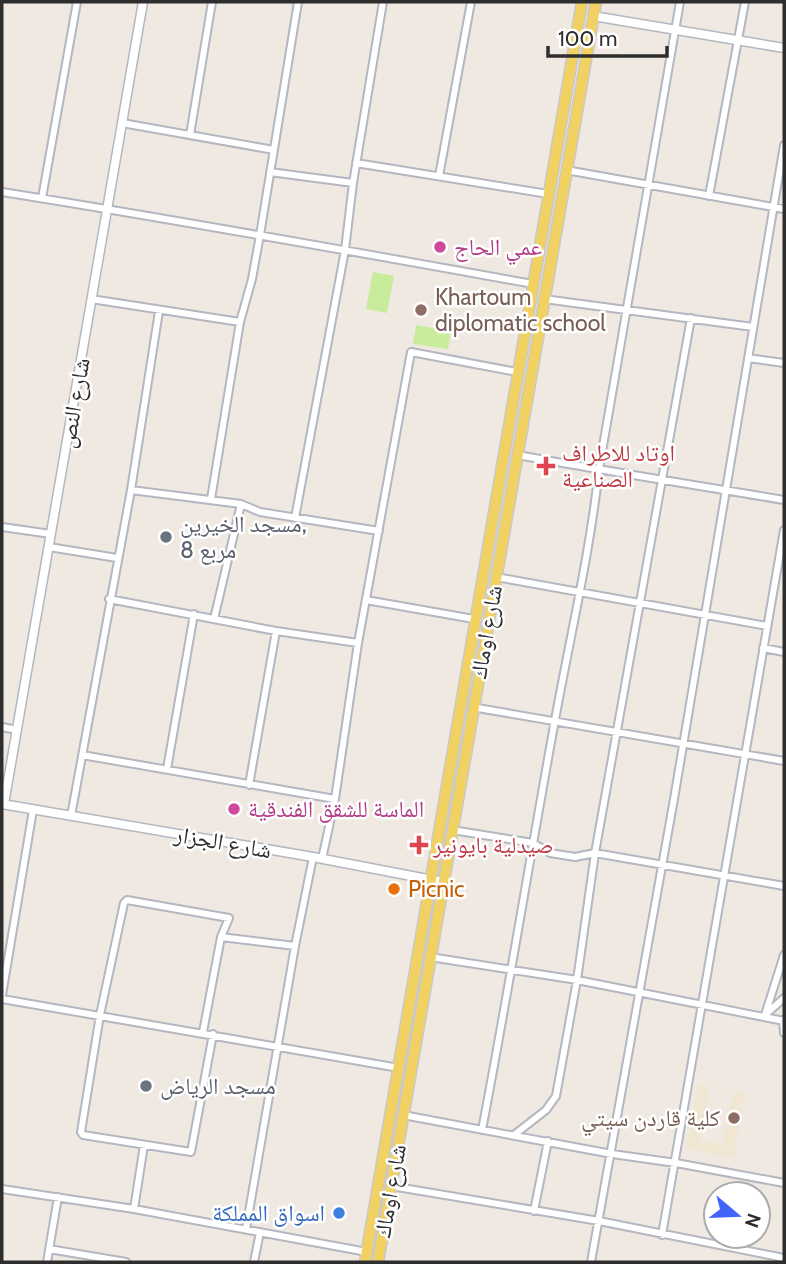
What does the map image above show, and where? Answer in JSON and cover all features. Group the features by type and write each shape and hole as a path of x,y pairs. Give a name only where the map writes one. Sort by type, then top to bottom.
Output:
{"main road":[{"name":"شارع اوماك","path":"365,1257 582,2"},
{"name":"شارع اوماك","path":"377,1262 596,2"}],"street":[{"path":"42,198 77,2"},
{"name":"شارع النص","path":"3,804 143,2"},
{"path":"190,135 212,2"},
{"path":"211,499 240,322 260,235 298,2"},
{"path":"295,518 345,250 356,163 383,2"},
{"path":"439,176 471,2"},
{"path":"482,1130 513,970 554,721 593,524 599,469 680,2"},
{"path":"709,196 745,2"},
{"path":"593,16 784,48"},
{"path":"122,123 274,150"},
{"path":"592,1262 784,145"},
{"path":"356,163 548,194"},
{"path":"566,170 784,209"},
{"path":"270,172 353,183"},
{"path":"2,192 533,284"},
{"path":"92,299 240,322"},
{"path":"544,299 754,327"},
{"path":"71,816 131,489 159,311"},
{"path":"514,1135 546,1110 556,1096 577,980 595,853 691,318"},
{"path":"246,1229 295,946 335,799 358,643 411,352 517,372"},
{"path":"748,358 784,363"},
{"path":"517,455 784,500"},
{"path":"131,489 241,504 260,512 379,531"},
{"path":"215,619 241,504"},
{"path":"2,527 51,534"},
{"path":"662,1235 784,530"},
{"path":"49,547 117,558"},
{"path":"496,578 767,626"},
{"path":"109,599 276,631 358,643"},
{"path":"366,600 474,619"},
{"path":"167,769 194,614"},
{"path":"249,785 276,631"},
{"path":"763,648 784,652"},
{"path":"472,707 784,761"},
{"path":"2,727 17,730"},
{"path":"82,755 335,799"},
{"name":"شارع الجزار","path":"3,804 443,882"},
{"path":"33,810 2,997 399,1068"},
{"path":"452,830 533,843 550,853 575,857 595,853 784,886"},
{"path":"203,1032 222,937 229,918 127,900 124,903 100,1015 81,1132 83,1135 191,1152 213,1034"},
{"path":"222,937 295,946"},
{"path":"765,1015 784,955"},
{"path":"430,957 577,980 765,1015 784,1021 784,1034"},
{"path":"765,1015 784,998"},
{"path":"403,1115 784,1183"},
{"path":"534,1211 548,1141"},
{"path":"134,1209 144,1145"},
{"path":"391,1186 599,1221 771,1259 784,1258"},
{"path":"2,1189 246,1229 365,1257"},
{"path":"47,1262 58,1197"},
{"path":"254,1262 260,1232"},
{"path":"49,1249 126,1262"}],"shaded area":[{"name":"كلية قاردن سيتي","path":"698,1085 709,1087 700,1141 723,1145 733,1092 744,1094 733,1158 686,1149"}],"green space":[{"path":"373,272 394,276 387,313 366,309"},
{"path":"416,325 451,331 448,349 413,344"}],"place":[{"name":"عمي الحاج","path":"440,247"},
{"name":"Khartoum diplomatic school","path":"421,310"},
{"name":"اوتاد للاطراف الصناعية","path":"546,466"},
{"name":"مسجد الخيرين, مربع 8","path":"166,537"},
{"name":"الماسة للشقق الفندقية","path":"234,809"},
{"name":"صيدلية بايونير","path":"419,845"},
{"name":"Picnic","path":"394,889"},
{"name":"مسجد الرياض","path":"146,1086"},
{"name":"كلية قاردن سيتي","path":"734,1118"},
{"name":"اسواق المملكة","path":"339,1213"}]}
